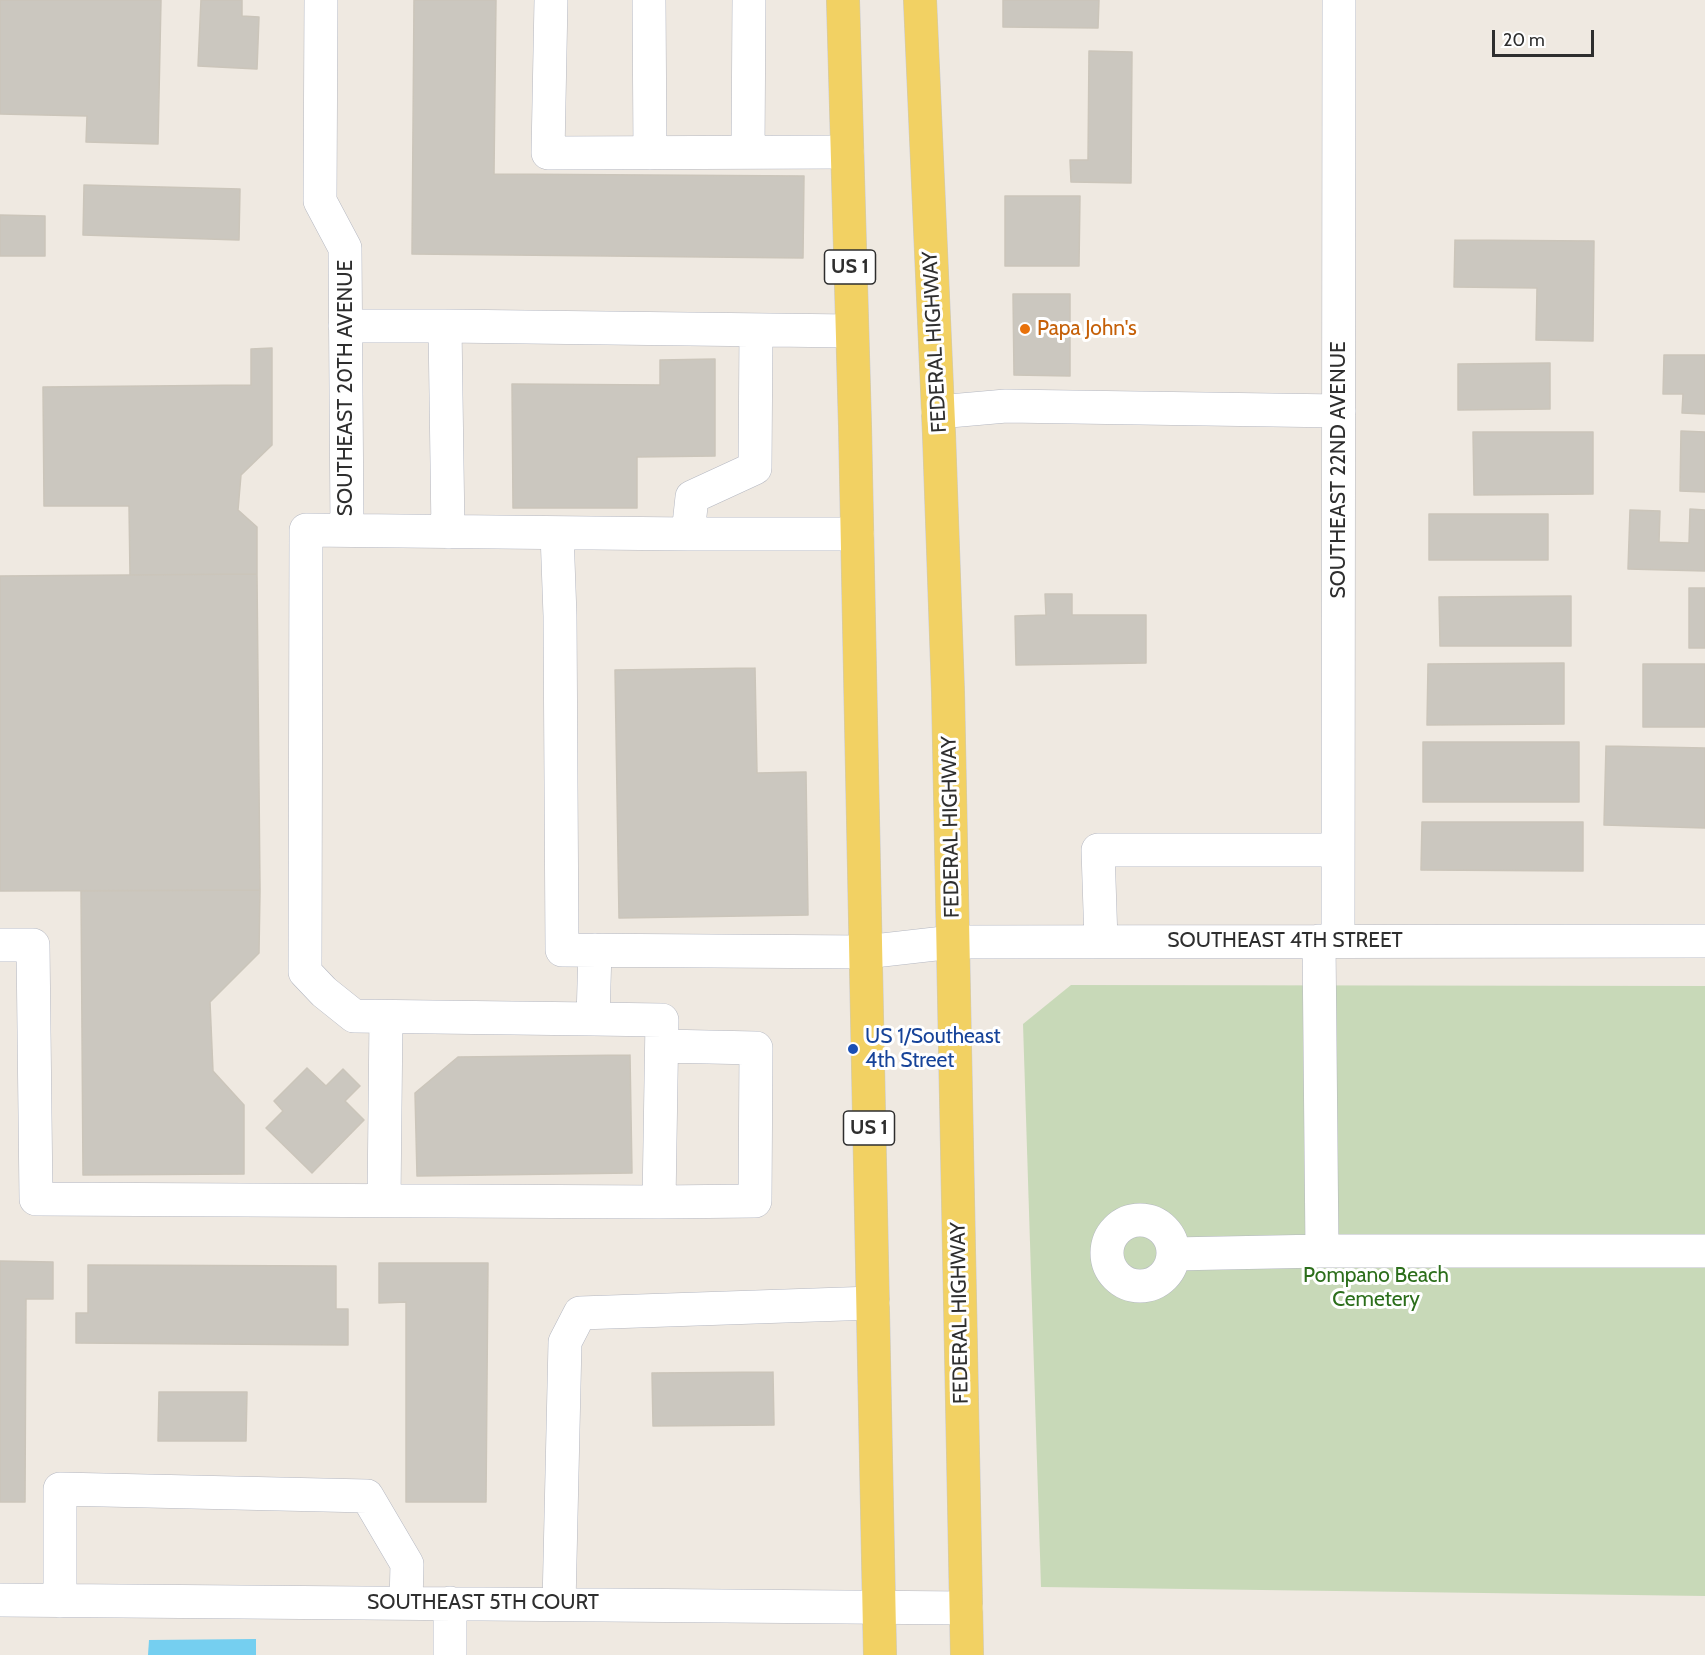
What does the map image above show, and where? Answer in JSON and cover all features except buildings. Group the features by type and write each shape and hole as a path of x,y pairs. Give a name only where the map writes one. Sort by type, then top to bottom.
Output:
{"main road":[{"name":"US 1","path":"843,0 858,534 880,1655"},
{"name":"FEDERAL HIGHWAY","path":"920,0 948,692 967,1655"}],"street":[{"name":"SOUTHEAST 20TH AVENUE","path":"321,0 320,201 345,248 346,530"},
{"path":"550,0 548,153 847,152"},
{"path":"649,0 650,153"},
{"path":"748,0 748,152"},
{"name":"SOUTHEAST 22ND AVENUE","path":"1322,1251 1329,941 1338,850 1339,0"},
{"path":"345,326 851,331"},
{"path":"445,326 448,532"},
{"path":"688,534 692,497 755,468 756,330"},
{"path":"938,412 1006,406 1339,411"},
{"path":"659,1202 662,1020 354,1016 324,992 305,972 306,530 858,534"},
{"name":"SOUTHEAST 4TH STREET","path":"556,533 560,616 562,950 865,952 953,942 1705,941"},
{"path":"1101,941 1098,850 1338,850"},
{"path":"0,945 33,945 36,1199 755,1202 756,1048 662,1046"},
{"path":"593,1018 595,950"},
{"path":"384,1200 386,1017"},
{"path":"1173,1254 1322,1251 1705,1251"},
{"path":"559,1604 565,1341 580,1313 873,1303"},
{"path":"60,1601 60,1489 367,1496 407,1564 406,1603"},
{"name":"SOUTHEAST 5TH COURT","path":"0,1600 966,1608"},
{"path":"450,1603 450,1655"}],"green space":[{"name":"Pompano Beach Cemetery","path":"1071,985 1705,986 1705,1596 1041,1587 1023,1024"}],"water":[{"path":"256,1639 256,1655 148,1655 149,1640"}],"place":[{"name":"Papa John's","path":"1025,329"},
{"name":"US 1/Southeast 4th Street","path":"853,1049"}]}
